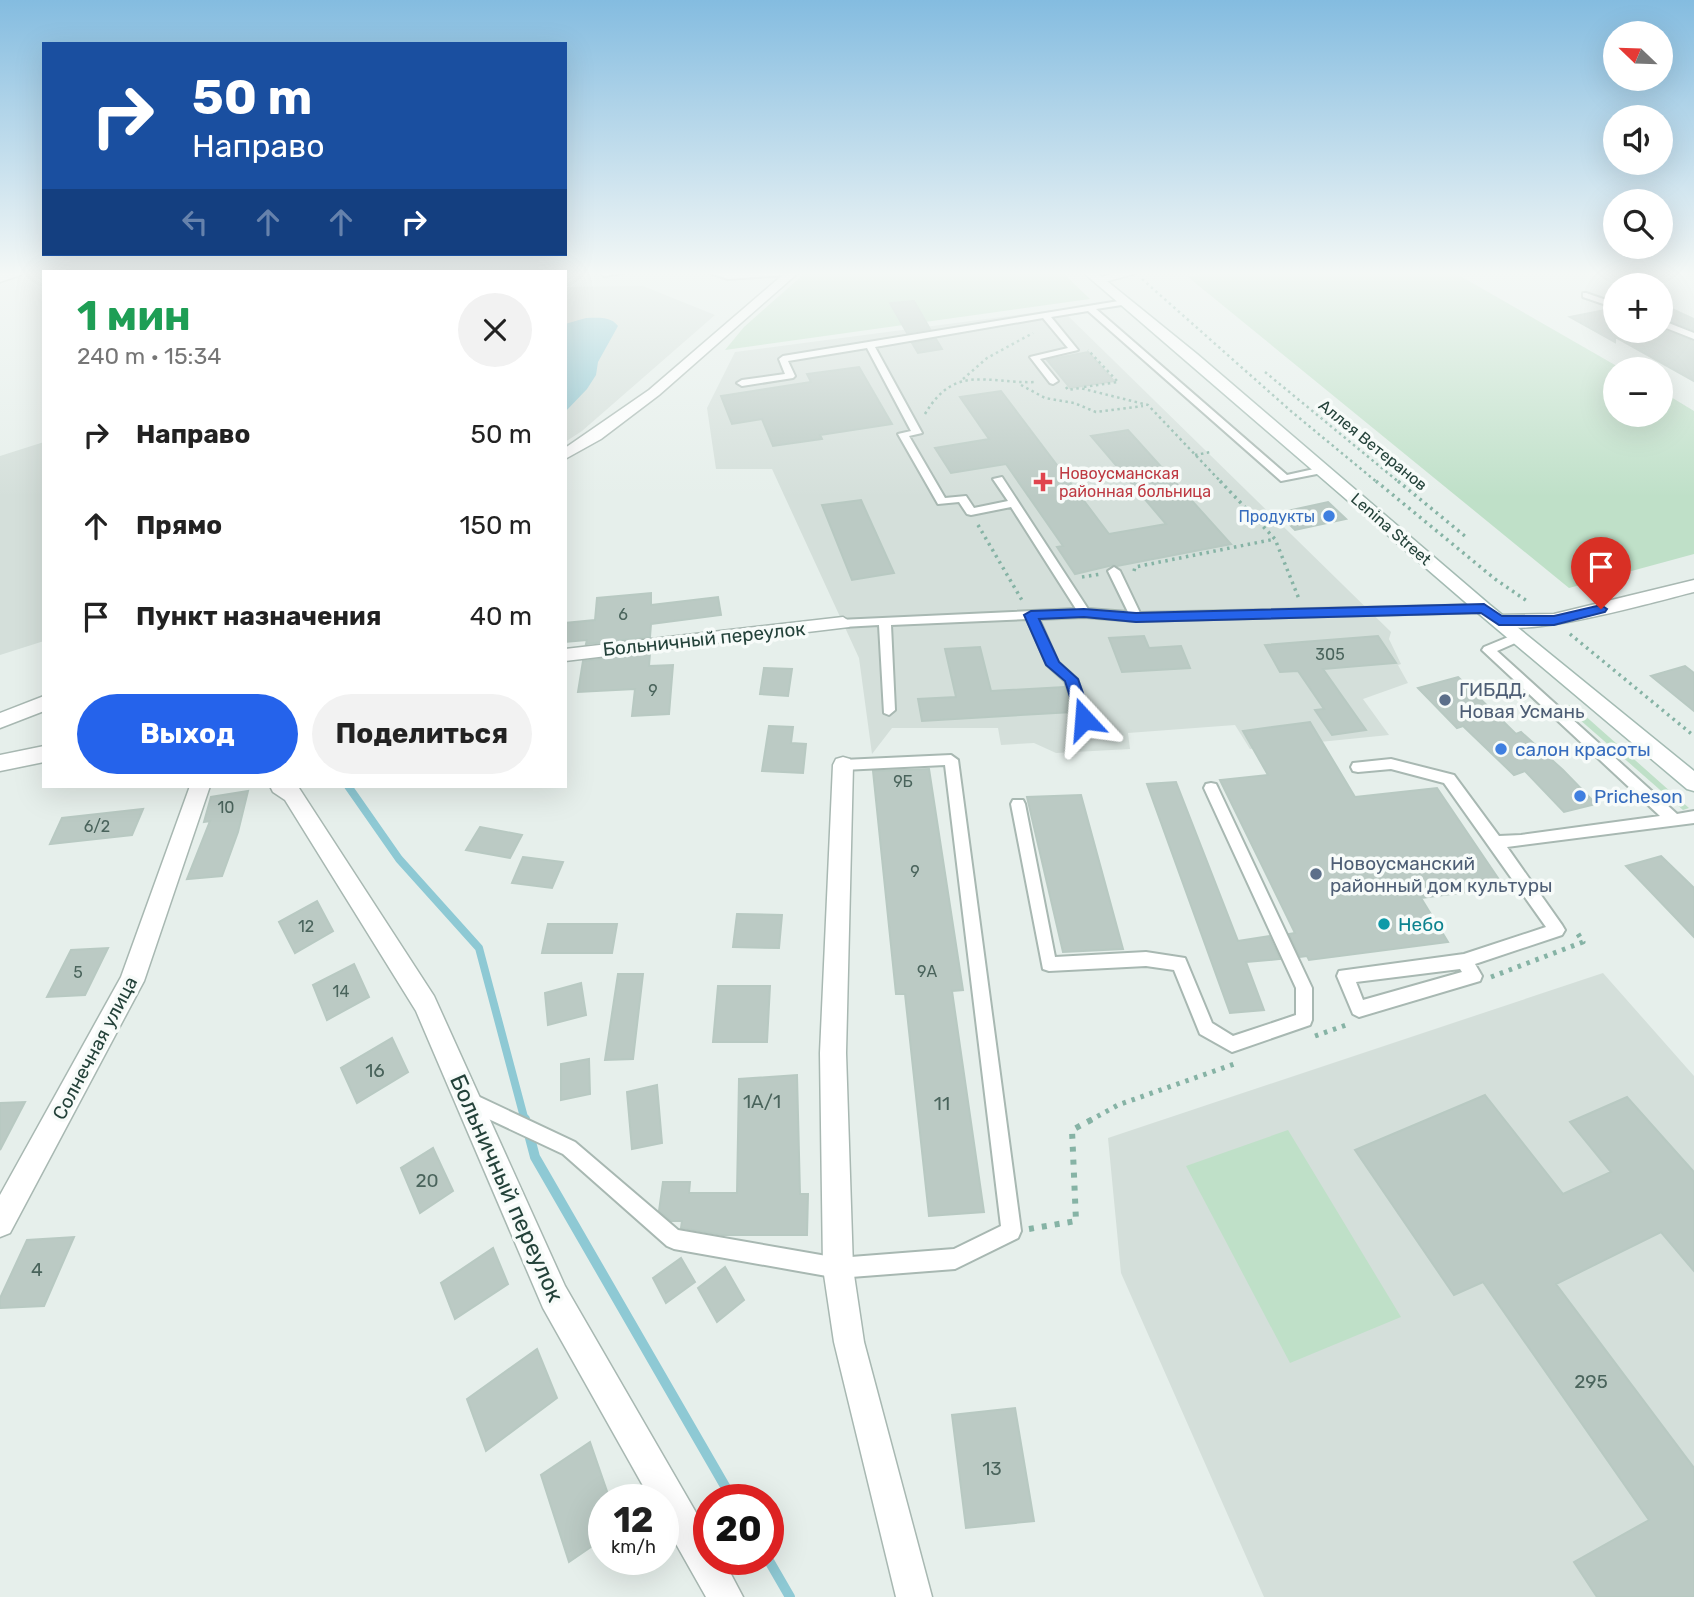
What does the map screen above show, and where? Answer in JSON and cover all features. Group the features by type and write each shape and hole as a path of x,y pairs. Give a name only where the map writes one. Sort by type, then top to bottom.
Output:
{"street":[{"path":"567,454 623,417 705,348"},
{"name":"Lenina Street","path":"1179,348 1484,609 1694,783"},
{"path":"1499,621 1554,620 1694,586"},
{"name":"Больничный переулок","path":"567,655 843,623"},
{"path":"0,721 42,704"},
{"path":"0,763 42,754"},
{"path":"843,765 833,1053 838,1268 849,1342 914,1597"},
{"name":"Солнечная улица","path":"0,1223 132,981 199,788"},
{"name":"Больничный переулок","path":"283,788 292,794 425,1003 554,1297 725,1597"}],"lane":[{"path":"742,383 790,376 783,359 854,348"},
{"path":"871,348 917,433 903,434 942,502 962,498 971,512 1014,503"},
{"path":"1135,348 1285,479 1323,470"},
{"path":"1053,381 1034,357 1074,350"},
{"path":"998,479 1084,613"},
{"path":"1114,571 1136,617"},
{"path":"843,623 1084,613 1136,617 1484,609"},
{"path":"1031,615 1053,665 1071,679 1084,719"},
{"path":"885,621 889,710"},
{"path":"1518,637 1488,650 1674,820"},
{"path":"467,1100 569,1148 674,1238 838,1268 955,1259 1011,1231 951,760 843,765"},
{"path":"1358,767 1391,764 1449,779 1557,930 1464,961 1345,976 1359,1009 1474,976 1464,961"},
{"path":"1018,804 1049,964 1146,959 1178,963 1206,1028 1232,1044 1304,1020 1304,988 1212,788"},
{"path":"1495,842 1521,841 1694,817"}],"path":[{"path":"917,433 930,403 945,388 963,379 987,358 1007,348"},
{"path":"1219,348 1494,579 1554,620 1694,736"},
{"path":"1021,384 1060,380 1069,390 1118,382 1086,349 1074,350"},
{"name":"Аллея Ветеранов","path":"1265,372 1466,537"},
{"path":"963,379 1007,380 1021,384 1045,398 1074,403 1096,412 1148,405"},
{"path":"1080,388 1148,405 1275,539 1305,612"},
{"path":"1194,455 1211,452"},
{"path":"971,512 1031,615"},
{"path":"1064,581 1114,571 1134,574 1135,567 1275,539"},
{"path":"1483,979 1583,942 1569,920"},
{"path":"1312,1037 1351,1024"},
{"path":"1011,1231 1076,1221 1072,1130 1118,1105 1247,1060"}],"shaded area":[{"path":"567,348 678,348 582,431 567,441"},
{"path":"769,348 1100,348 1391,632 1389,639 1408,683 1363,699 1389,735 1250,749 1235,725 1128,733 1130,749 1056,753 1034,743 1001,745 998,728 892,728 872,754 859,658 772,469 716,469 707,408 735,352"},
{"path":"42,443 42,642 0,655 0,456"},
{"path":"1603,973 1694,1076 1694,1597 1264,1597 1121,1273 1108,1138"}],"green space":[{"path":"1274,348 1585,348 1603,358 1603,427 1673,427 1673,398 1694,411 1694,554 1569,588"},
{"path":"1563,705 1573,705 1689,808 1683,810"},
{"path":"1288,1130 1401,1317 1290,1363 1186,1166"}],"water":[{"path":"567,348 606,348 598,362 596,375 567,410"}],"building":[{"path":"915,348 942,349 918,353"},
{"path":"1634,348 1694,348 1694,381 1673,369 1673,357 1651,357"},
{"path":"1088,352 1114,381 1070,388 1047,360"},
{"path":"859,367 892,424 820,435 822,439 773,446 762,419 732,424 721,396 811,382 807,374"},
{"path":"1001,391 1109,534 1166,524 1091,436 1128,430 1231,544 1075,574 1057,547 1063,546 1006,464 951,473 935,448 989,439 960,397"},
{"path":"861,500 894,573 852,580 822,505"},
{"path":"1328,502 1346,519 1295,530 1278,513"},
{"path":"651,593 651,605 718,597 721,615 651,624 650,637 586,644 587,640 567,642 567,623 595,620 597,598"},
{"path":"1144,636 1149,648 1181,646 1190,668 1122,672 1109,638"},
{"path":"1378,636 1396,663 1323,669 1366,730 1332,735 1315,710 1324,709 1298,671 1280,672 1265,645"},
{"path":"980,647 991,691 1064,687 1072,712 922,721 918,699 956,697 945,649"},
{"path":"650,653 649,666 673,665 669,714 632,716 635,689 578,692 583,661"},
{"path":"1685,666 1694,673 1694,711 1651,676"},
{"path":"764,668 792,669 788,696 760,694"},
{"path":"1458,677 1516,734 1521,732 1563,770 1596,804 1564,812 1525,771 1514,775 1463,726 1457,728 1418,688"},
{"path":"1310,722 1355,797 1437,788 1504,887 1421,898 1448,942 1309,960 1307,956 1300,957 1289,934 1295,933 1220,780 1268,775 1243,731"},
{"path":"769,726 793,727 791,743 806,744 803,773 762,771"},
{"path":"929,769 963,990 952,991 984,1212 929,1216 905,994 896,994 873,771"},
{"path":"1176,782 1238,941 1269,936 1280,959 1246,962 1264,1010 1230,1013 1147,784"},
{"path":"248,791 238,832 222,876 187,879 210,821 204,822 211,797"},
{"path":"1081,795 1123,949 1063,952 1027,797"},
{"path":"143,809 132,835 50,844 62,818"},
{"path":"480,827 522,835 510,858 466,850"},
{"path":"1661,856 1694,888 1694,937 1626,866"},
{"path":"523,857 563,862 552,888 512,883"},
{"path":"317,901 333,931 295,953 279,922"},
{"path":"737,914 782,915 779,948 733,947"},
{"path":"548,924 617,924 612,953 542,953"},
{"path":"108,948 85,995 47,997 71,950"},
{"path":"354,964 369,997 327,1020 313,985"},
{"path":"618,974 643,974 633,1059 605,1060"},
{"path":"581,983 586,1015 548,1025 545,993"},
{"path":"718,986 770,986 767,1042 713,1042"},
{"path":"392,1038 408,1072 357,1103 341,1068"},
{"path":"589,1059 590,1094 561,1100 561,1064"},
{"path":"797,1075 800,1194 808,1194 807,1235 722,1235 681,1228 682,1221 671,1221 659,1211 663,1182 690,1182 689,1193 737,1193 739,1079"},
{"path":"657,1085 662,1143 632,1149 627,1092"},
{"path":"1485,1095 1563,1194 1611,1172 1570,1122 1627,1097 1694,1172 1694,1271 1661,1232 1556,1284 1694,1468 1694,1597 1597,1597 1574,1562 1649,1520 1483,1282 1454,1295 1355,1150"},
{"path":"25,1102 0,1150 0,1103"},
{"path":"433,1148 453,1191 420,1213 401,1168"},
{"path":"74,1237 44,1306 0,1308 0,1298 27,1240"},
{"path":"493,1248 508,1284 455,1319 441,1283"},
{"path":"681,1258 695,1282 666,1303 653,1278"},
{"path":"725,1267 744,1300 717,1322 698,1288"},
{"path":"537,1349 557,1398 486,1451 467,1399"},
{"path":"1015,1408 1034,1521 966,1528 952,1415"},
{"path":"590,1442 604,1484 588,1484 588,1549 569,1562 541,1475"}],"waterway":[{"path":"349,788 399,859 479,948 525,1121"},
{"path":"525,1119 535,1157 724,1484"},
{"path":"777,1575 790,1597"}],"place":[{"name":"Новоусманская районная больница","path":"1043,482"},
{"name":"Продукты","path":"1329,516"},
{"name":"ГИБДД, Новая Усмань","path":"1445,700"},
{"name":"салон красоты","path":"1501,749"},
{"name":"Pricheson","path":"1580,796"},
{"name":"Новоусманский районный дом культуры","path":"1316,874"},
{"name":"Небо","path":"1384,924"}],"route":[{"path":"1084,719 1071,679 1053,665 1031,615 1084,613 1136,617 1484,609 1499,621 1526,621 1554,620 1601,609"}]}
